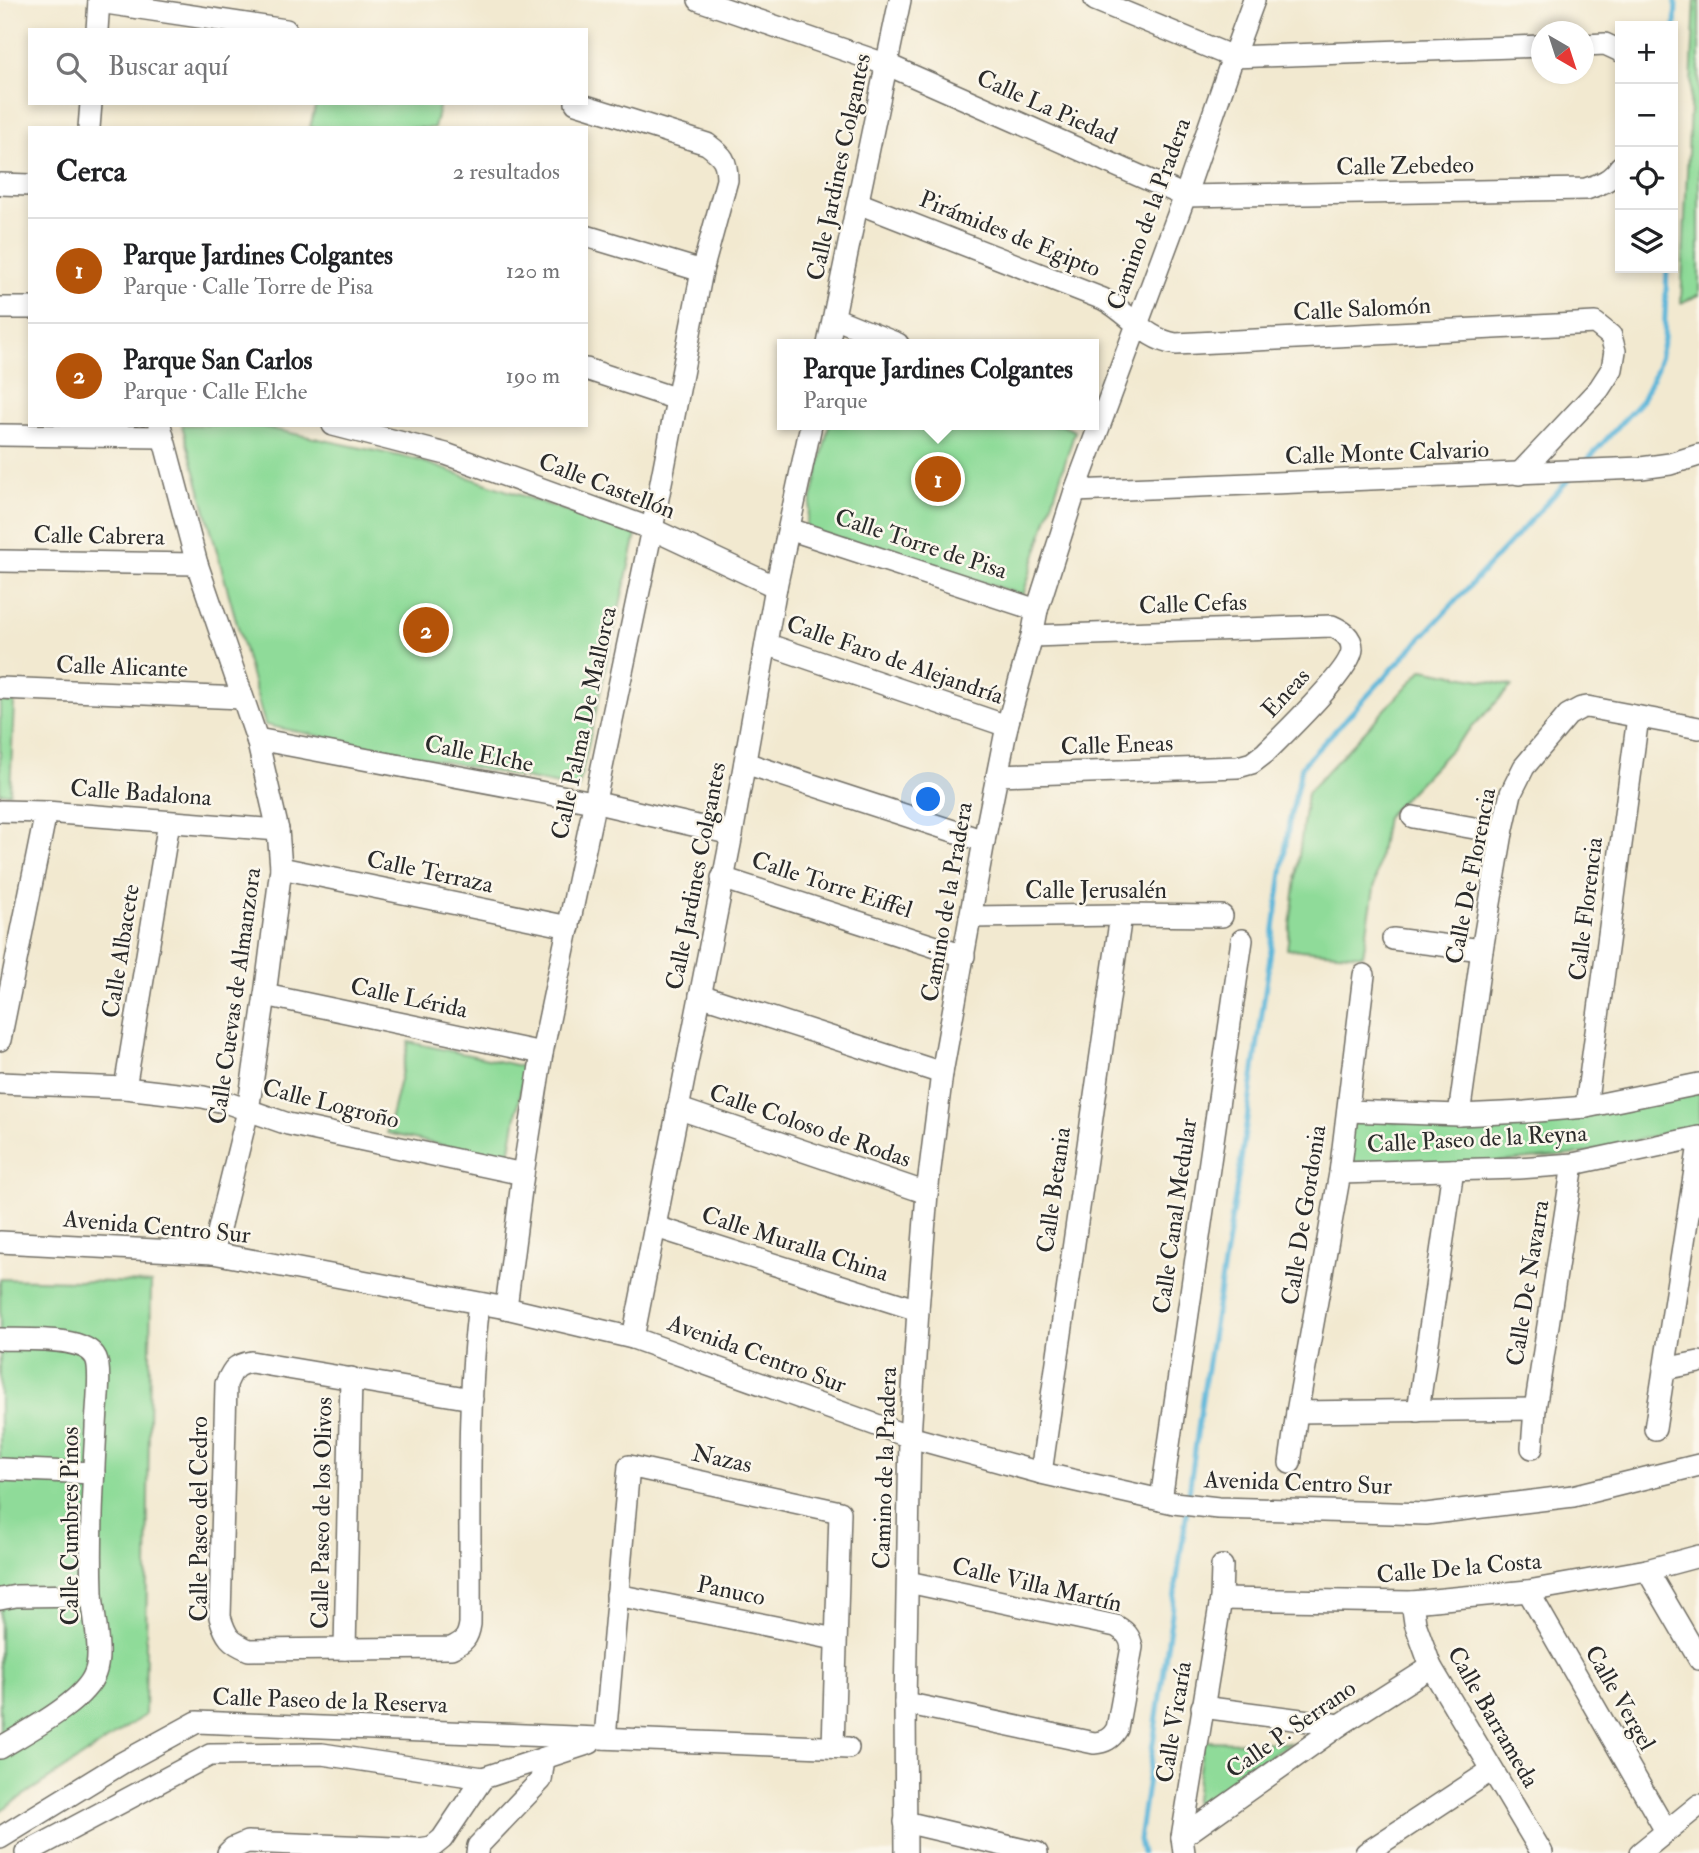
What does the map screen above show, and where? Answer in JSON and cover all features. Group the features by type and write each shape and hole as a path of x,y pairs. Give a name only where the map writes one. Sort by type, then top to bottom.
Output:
{"street":[{"name":"Calle La Piedad","path":"699,0 888,65 1185,196"},
{"name":"Calle Jardines Colgantes","path":"829,339 900,0"},
{"path":"1095,0 1233,57 1531,46"},
{"name":"Camino de la Pradera","path":"1099,418 1185,196 1254,0"},
{"path":"97,28 99,1 273,28"},
{"path":"1594,45 1605,44 1615,48"},
{"path":"89,126 91,105"},
{"name":"Calle Palma De Mallorca","path":"506,1308 542,1053 652,529 702,271 727,180 727,164 719,153 707,144 582,105"},
{"name":"Calle Zebedeo","path":"1185,196 1586,189 1605,183 1615,173"},
{"path":"0,184 28,185"},
{"name":"Pirámides de Egipto","path":"858,202 1103,299 1114,304 1137,325"},
{"path":"588,237 702,271"},
{"path":"0,308 28,308"},
{"path":"834,318 886,339"},
{"name":"Calle Salomón","path":"1137,325 1162,342 1176,344 1595,323 1611,336 1615,351 1612,369 1599,389 1519,474"},
{"path":"588,370 677,399"},
{"name":"Calle Castellón","path":"341,427 446,454 652,529 776,587"},
{"name":"Calle Jardines Colgantes","path":"632,1338 732,834 776,587 810,430"},
{"name":"Camino de la Pradera","path":"906,1853 905,1703 910,1437 927,1193 943,1073 1007,726 1037,610 1094,430"},
{"path":"0,435 161,431"},
{"name":"Calle Cuevas de Almanzora","path":"161,431 197,564 257,740 278,830 281,868 248,1111 213,1253"},
{"name":"Calle Monte Calvario","path":"1075,491 1641,468 1670,464 1699,455"},
{"name":"Calle Torre de Pisa","path":"789,529 1037,610"},
{"name":"Calle Cabrera","path":"0,561 197,564"},
{"name":"Calle Cefas","path":"1032,636 1332,626 1342,630 1350,639"},
{"name":"Eneas","path":"1238,767 1252,763 1265,753 1336,678 1349,660 1352,649 1350,639"},
{"name":"Calle Faro de Alejandría","path":"766,644 1007,726"},
{"name":"Calle Alicante","path":"0,688 242,698"},
{"name":"Calle De Florencia","path":"1459,1115 1482,950 1502,833 1511,793 1524,767 1568,715 1581,708 1699,728"},
{"name":"Calle Florencia","path":"1586,1107 1637,717"},
{"name":"Calle Elche","path":"257,740 593,802 732,834"},
{"path":"745,763 984,841"},
{"name":"Calle Eneas","path":"998,775 1238,767"},
{"name":"Calle Badalona","path":"0,811 46,812 278,830"},
{"path":"0,1040 46,812"},
{"path":"1413,817 1502,833"},
{"name":"Calle Albacete","path":"125,1088 169,822"},
{"name":"Calle Terraza","path":"281,868 569,927"},
{"name":"Calle Torre Eiffel","path":"722,878 964,956"},
{"name":"Calle Betania","path":"1041,1473 1121,915"},
{"name":"Calle Jerusalén","path":"970,917 1222,916"},
{"path":"1393,939 1482,950"},
{"name":"Calle Canal Medular","path":"1168,1502 1242,940"},
{"name":"Calle De Gordonia","path":"1290,1463 1340,1173 1364,975"},
{"name":"Calle Lérida","path":"265,995 542,1053"},
{"path":"700,995 943,1073"},
{"name":"Calle Logroño","path":"0,1083 125,1088 203,1097 288,1124 523,1174"},
{"name":"Calle Paseo de la Reyna","path":"1348,1111 1459,1115 1525,1112 1586,1107 1699,1084"},
{"name":"Calle Coloso de Rodas","path":"677,1108 927,1193"},
{"name":"Calle Paseo de la Reyna","path":"1340,1173 1573,1164 1699,1137"},
{"path":"1655,1429 1699,1143"},
{"name":"Calle De Navarra","path":"1532,1448 1535,1409 1573,1164"},
{"path":"1418,1411 1453,1170"},
{"name":"Calle Muralla China","path":"656,1227 918,1310"},
{"name":"Avenida Centro Sur","path":"0,1242 213,1253 506,1308 632,1338 910,1437 1041,1473 1168,1502 1218,1508 1426,1514 1573,1496 1699,1465"},
{"name":"Calle Paseo del Cedro","path":"472,1399 251,1362 239,1364 232,1370 226,1384 220,1617 225,1633 234,1644 248,1650 451,1648 463,1643 468,1636 470,1624 472,1399 479,1304"},
{"name":"Calle Cumbres Pinos","path":"0,1339 69,1342 86,1347 96,1358 98,1374 92,1595 97,1647 96,1672 86,1689 69,1704 0,1748"},
{"path":"1664,1369 1699,1362"},
{"name":"Calle Paseo de los Olivos","path":"345,1649 351,1378"},
{"path":"1297,1412 1535,1409"},
{"name":"Nazas","path":"605,1738 629,1466 840,1513 835,1639 840,1748"},
{"path":"0,1469 94,1473"},
{"name":"Calle De la Costa","path":"1221,1599 1412,1602 1528,1591 1647,1570 1699,1556"},
{"name":"Calle Vicaría","path":"1183,1845 1202,1707 1221,1599 1222,1566"},
{"path":"1647,1570 1699,1659"},
{"name":"Calle Villa Martín","path":"905,1703 1094,1743 1104,1742 1112,1737 1117,1729 1132,1647 1130,1638 1116,1626 908,1582"},
{"name":"Calle Vergel","path":"1528,1591 1666,1831"},
{"path":"0,1599 92,1595"},
{"name":"Panuco","path":"617,1595 835,1639"},
{"name":"Calle Barrameda","path":"1412,1602 1415,1623 1431,1667 1542,1853"},
{"name":"Calle P. Serrano","path":"1183,1845 1340,1725 1431,1667"},
{"path":"1202,1707 1340,1725"},
{"name":"Calle Paseo de la Reserva","path":"0,1838 122,1763 197,1722 840,1748"},
{"name":"Calle Paseo de la Reserva","path":"26,1853 209,1755 322,1754 484,1778 605,1738"},
{"path":"477,1853 478,1846 541,1780 544,1759"},
{"path":"1366,1853 1492,1770"},
{"path":"228,1853 233,1847 247,1842 419,1849 432,1847 442,1839 484,1778"},
{"path":"1640,1853 1699,1805"},
{"path":"905,1822 1037,1853"}],"green space":[{"path":"1695,0 1699,0 1699,295 1681,303"},
{"path":"316,105 440,105 434,126 310,126"},
{"path":"183,427 262,427 418,460 636,535 578,789 265,725"},
{"path":"828,430 1075,431 1023,595 805,528"},
{"path":"1423,669 1512,686 1386,817 1363,955 1287,949 1307,793"},
{"path":"0,701 14,702 10,793 0,793"},
{"path":"409,1042 525,1067 508,1160 387,1133"},
{"path":"1699,1092 1699,1125 1580,1154 1458,1166 1345,1162 1352,1119 1508,1124 1604,1112"},
{"path":"0,1279 151,1283 145,1715 0,1811"},
{"path":"1203,1741 1290,1743 1194,1806"}],"waterway":[{"path":"1673,84 1676,0"},
{"path":"1583,465 1642,400 1657,368 1664,339 1667,273"},
{"path":"1188,1500 1242,1154 1289,823 1302,766 1571,477"},
{"path":"1142,1853 1139,1840 1187,1510"}],"place":[{"name":"Parque Jardines Colgantes","path":"938,479"},
{"name":"Parque San Carlos","path":"426,630"}]}
